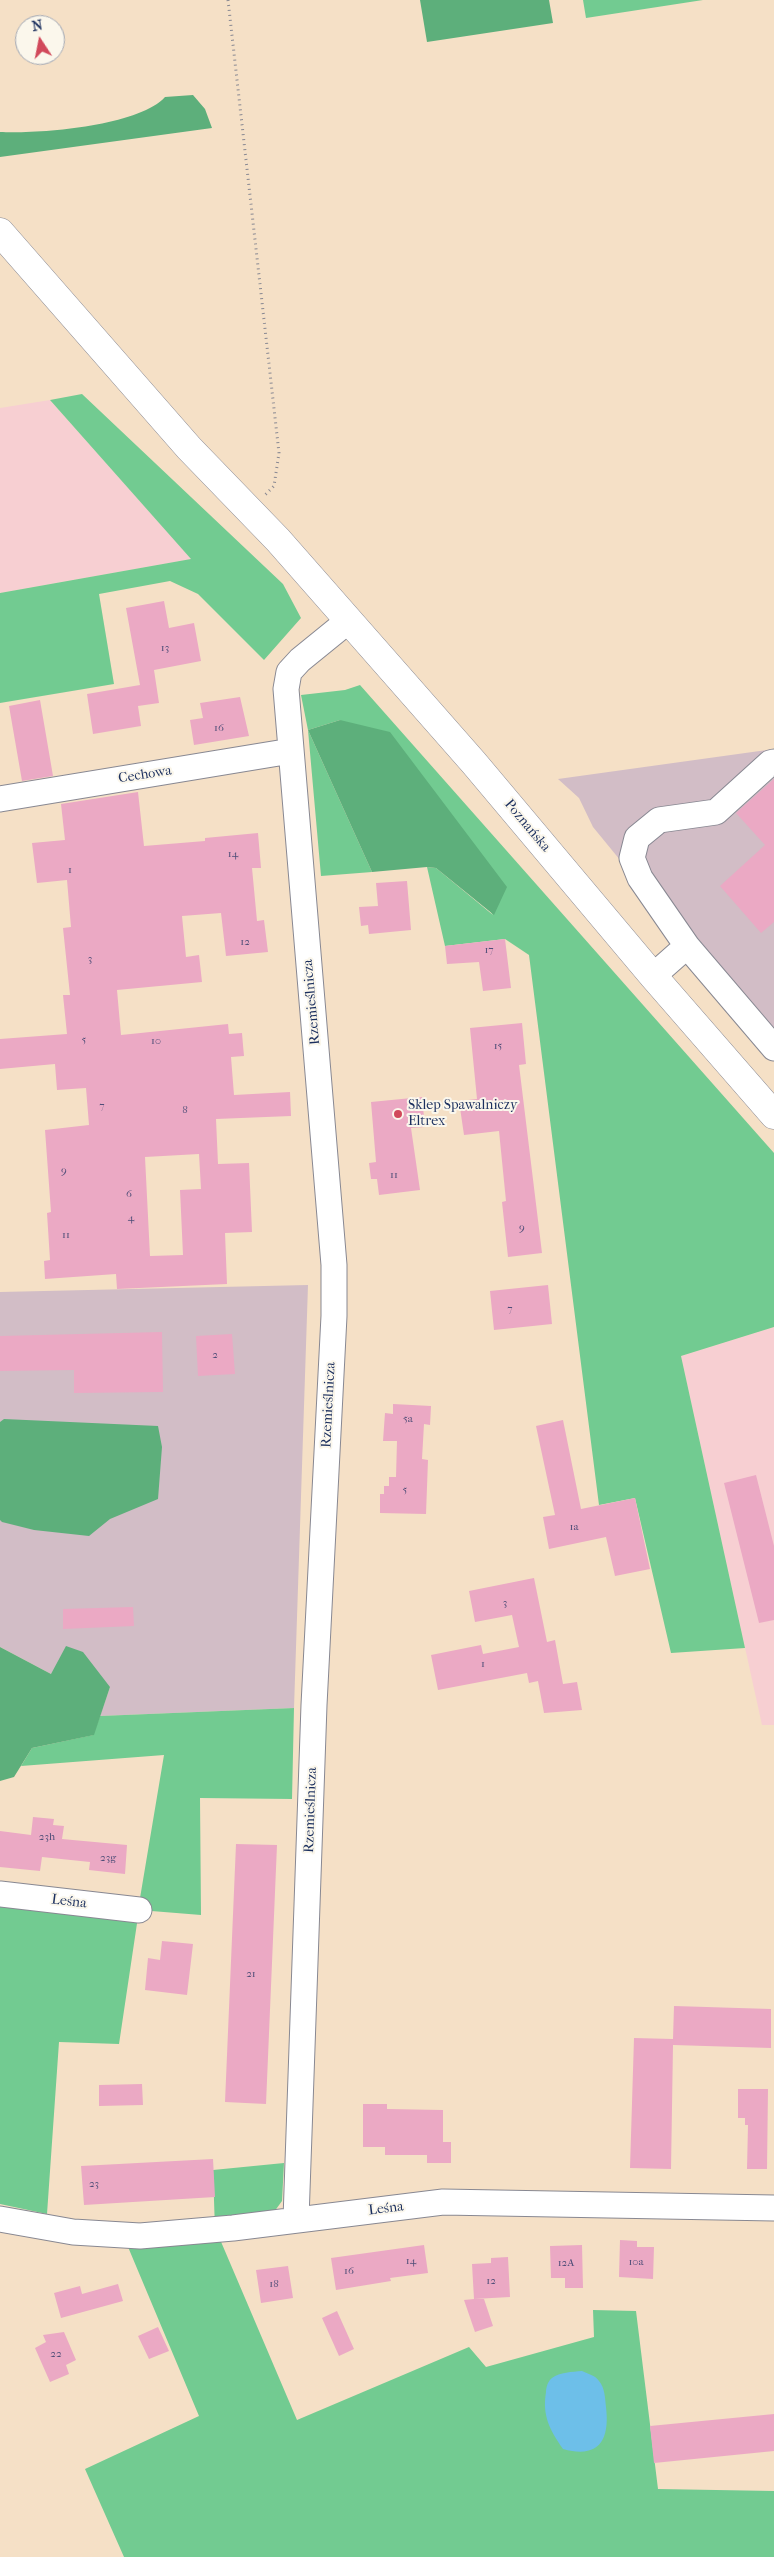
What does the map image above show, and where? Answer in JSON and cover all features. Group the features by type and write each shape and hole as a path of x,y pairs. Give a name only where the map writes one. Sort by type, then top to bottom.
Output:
{"main road":[{"name":"Poznańska","path":"0,232 189,448 278,540 493,786 653,976 774,1115"}],"street":[{"name":"Rzemieślnicza","path":"296,2219 314,1706 334,1316 334,1265 286,688 289,672 300,660 348,621"},
{"name":"Cechowa","path":"0,799 290,752"},
{"path":"774,762 770,763 716,812 659,820 637,838 632,858 640,878 687,946 774,1048"},
{"path":"653,976 687,946"},
{"name":"Leśna","path":"0,1894 138,1910"},
{"name":"Leśna","path":"0,2219 73,2232 140,2236 233,2228 443,2202 774,2208"}],"path":[{"path":"228,0 279,453 274,486 251,511"}],"shaded area":[{"path":"50,400 192,559 0,593 0,408"},
{"path":"774,749 774,1048 593,827 579,798 558,779"},
{"path":"308,1285 294,1708 100,1716 110,1687 51,1674 0,1647 0,1292"},
{"path":"774,1327 774,1725 762,1725 681,1356"}],"green space":[{"path":"420,0 549,0 553,23 427,42"},
{"path":"583,0 703,0 586,18"},
{"path":"193,95 205,109 212,128 0,157 0,132 39,131 87,126 134,115 152,107 165,97"},
{"path":"82,394 283,584 301,618 264,660 198,594 170,581 99,594 114,684 0,703 0,593 191,559 50,400"},
{"path":"360,685 774,1153 774,1327 681,1356 745,1648 671,1653 635,1498 599,1505 529,955 505,939 445,946 427,867 436,868 493,915 340,720 308,730 301,695 345,690"},
{"path":"340,720 390,732 507,887 494,915 436,868 427,867 372,872 308,730"},
{"path":"308,730 372,872 321,876"},
{"path":"4,1419 158,1426 162,1447 158,1499 110,1519 89,1536 34,1530 2,1522 0,1520 0,1422"},
{"path":"66,1646 83,1652 110,1687 94,1735 32,1748 14,1777 0,1781 0,1647 51,1674"},
{"path":"294,1708 292,1799 200,1798 201,1915 139,1910 119,2044 59,2042 47,2214 0,2204 0,1894 138,1910 164,1755 21,1766 32,1748 93,1735 100,1716"},
{"path":"284,2163 282,2201 266,2223 216,2230 297,2420 469,2347 486,2367 594,2337 593,2310 636,2311 658,2489 774,2491 774,2557 124,2557 85,2469 199,2416 123,2235 215,2230 213,2170"}],"water":[{"path":"582,2371 596,2377 599,2381 604,2393 607,2419 604,2437 600,2444 593,2449 575,2451 563,2449 554,2435 546,2416 545,2401 547,2386 552,2378 562,2373"}],"building":[{"path":"164,601 169,628 194,623 201,661 154,670 159,703 138,706 141,726 93,734 87,694 140,685 126,608"},
{"path":"240,697 249,736 194,745 190,720 203,718 200,703"},
{"path":"40,700 53,776 22,781 9,706"},
{"path":"774,779 774,922 761,933 720,886 765,845 736,813"},
{"path":"138,792 144,846 205,841 205,838 258,833 261,868 252,868 257,921 264,920 268,952 226,956 221,913 182,916 186,957 199,955 202,982 117,990 121,1035 228,1024 229,1034 242,1033 244,1056 231,1057 234,1095 290,1092 291,1116 216,1119 218,1164 249,1163 252,1232 225,1233 227,1284 117,1289 116,1274 45,1279 44,1261 50,1260 47,1213 51,1212 45,1130 89,1125 86,1088 57,1090 55,1064 0,1069 0,1039 67,1034 63,995 70,995 63,928 71,927 67,880 37,883 32,843 65,840 61,804","holes":["199,1154 201,1189 180,1190 183,1255 150,1256 145,1157"]},
{"path":"407,881 411,930 369,934 368,925 361,926 359,907 378,906 376,883"},
{"path":"505,939 511,988 483,991 479,962 447,964 445,946"},
{"path":"522,1023 526,1064 519,1065 542,1253 508,1257 502,1202 506,1201 499,1131 464,1135 459,1101 477,1099 470,1028"},
{"path":"422,1097 425,1127 411,1128 420,1190 379,1195 377,1179 371,1179 369,1163 376,1162 371,1102"},
{"path":"548,1285 552,1324 494,1330 490,1291"},
{"path":"162,1332 163,1392 74,1393 74,1370 0,1371 0,1336"},
{"path":"232,1334 235,1374 198,1376 196,1336"},
{"path":"393,1404 431,1406 430,1425 424,1424 422,1459 428,1460 426,1514 380,1513 380,1494 384,1494 384,1486 389,1486 389,1477 396,1477 397,1441 383,1441 385,1413 393,1414"},
{"path":"563,1420 581,1509 635,1498 650,1569 615,1576 606,1537 549,1549 543,1517 555,1515 536,1426"},
{"path":"756,1475 774,1546 774,1620 759,1623 724,1483"},
{"path":"534,1578 547,1642 555,1640 563,1684 577,1682 582,1710 544,1713 538,1681 529,1683 527,1673 438,1690 431,1655 481,1645 483,1654 519,1647 512,1615 475,1622 469,1591"},
{"path":"133,1607 134,1626 63,1629 63,1609"},
{"path":"33,1817 54,1819 53,1825 64,1826 62,1839 127,1845 125,1874 89,1870 90,1862 42,1857 40,1871 0,1867 0,1831 31,1835"},
{"path":"236,1844 277,1845 266,2104 225,2102"},
{"path":"162,1941 193,1944 187,1995 145,1990 148,1958 160,1960"},
{"path":"674,2006 771,2009 771,2048 673,2045 671,2169 630,2168 634,2038 673,2039"},
{"path":"142,2084 143,2105 99,2106 99,2085"},
{"path":"738,2089 768,2089 767,2169 747,2169 748,2125 745,2125 745,2118 738,2118"},
{"path":"363,2104 387,2104 387,2109 443,2110 443,2142 451,2142 451,2163 427,2163 427,2155 385,2155 385,2147 363,2147"},
{"path":"213,2159 215,2197 84,2205 81,2166"},
{"path":"620,2240 637,2241 637,2247 654,2247 653,2279 619,2277"},
{"path":"424,2245 428,2273 390,2278 391,2281 336,2290 331,2258"},
{"path":"582,2245 583,2288 565,2288 565,2278 551,2278 550,2246"},
{"path":"508,2257 510,2297 474,2299 472,2264 491,2263 491,2258"},
{"path":"288,2266 293,2298 261,2303 256,2270"},
{"path":"118,2284 123,2301 61,2318 54,2293 80,2286 82,2294"},
{"path":"484,2299 493,2326 475,2332 464,2300"},
{"path":"337,2311 354,2349 339,2356 322,2318"},
{"path":"158,2327 169,2351 149,2359 138,2336"},
{"path":"64,2332 76,2360 66,2365 69,2374 50,2382 35,2348 46,2342 43,2335"},
{"path":"774,2414 774,2451 654,2463 650,2426"}],"place":[{"name":"Sklep Spawalniczy Eltrex","path":"398,1114"}]}
